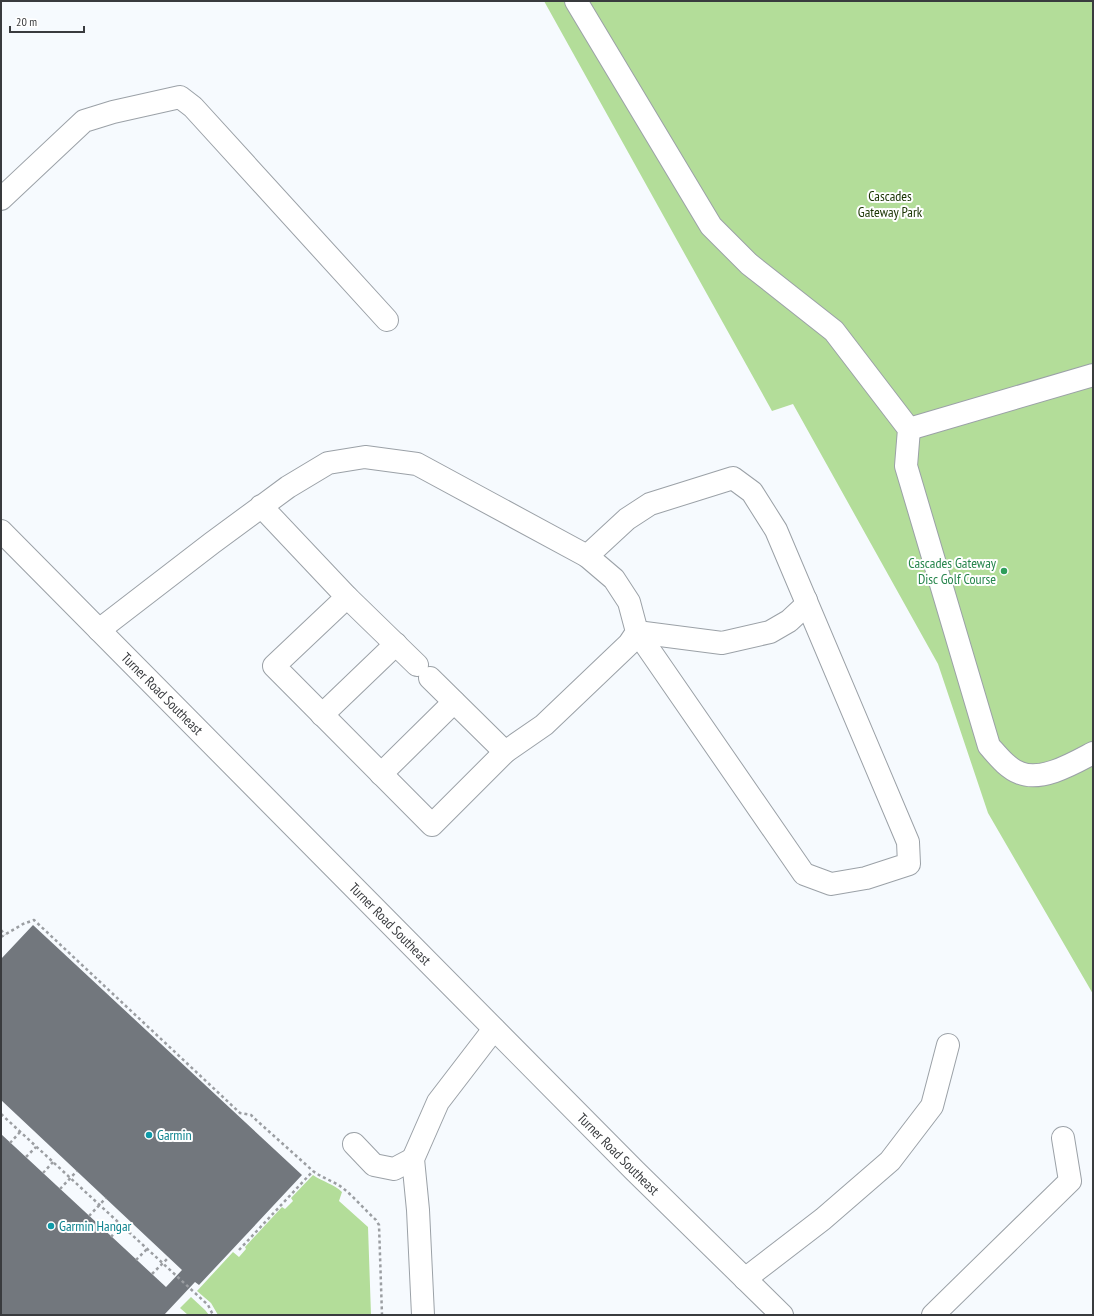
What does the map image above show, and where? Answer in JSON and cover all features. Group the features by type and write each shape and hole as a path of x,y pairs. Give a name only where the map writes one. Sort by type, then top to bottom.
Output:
{"main road":[{"path":"576,1 711,226 749,264 834,331 909,429 906,466 989,746 1004,763 1020,773 1040,776 1062,769 1093,753"},
{"path":"1,199 84,121 113,112 180,97 193,107 387,320"},
{"path":"909,429 1093,374"},
{"path":"99,630 288,487 328,463 365,457 417,464 587,556 614,579 629,602 637,632 804,874 831,884 866,878 909,864 908,842 806,600 776,530 752,492 733,478 650,504 628,519 587,556"},
{"path":"262,506 347,596 505,752"},
{"name":"Turner Road Southeast","path":"1,531 494,1029 782,1315"},
{"path":"347,596 274,666 432,825 505,752 544,725 629,644 637,632"},
{"path":"637,632 722,643 770,632 789,621 804,607 806,600"},
{"path":"322,715 396,644"},
{"path":"381,774 454,702"},
{"path":"423,1315 418,1210 413,1159 438,1102 494,1029"},
{"path":"745,1279 823,1219 890,1161 932,1106 948,1045"},
{"path":"933,1315 1070,1181 1063,1138"},
{"path":"354,1144 374,1165 394,1169 413,1159"}],"path":[{"path":"1,937 23,924 34,920 240,1113 251,1115 313,1171 319,1176 334,1182 376,1220 379,1225 382,1315"},
{"path":"1,930 4,935"},
{"path":"2,1116 208,1306 213,1315"},
{"path":"10,1143 20,1132"},
{"path":"26,1157 36,1146"},
{"path":"43,1173 53,1162"},
{"path":"60,1189 77,1171"},
{"path":"238,1250 313,1171"},
{"path":"89,1216 106,1198"},
{"path":"111,1237 121,1225"},
{"path":"136,1260 147,1249"},
{"path":"152,1274 168,1257"}],"green space":[{"name":"Cascades Gateway Park","path":"544,1 1093,1 1093,994 988,813 938,664 793,404 772,411"},
{"path":"313,1175 336,1187 342,1192 339,1201 368,1227 371,1315 218,1315 211,1303 197,1291 233,1252 239,1257 246,1249 245,1247 282,1207 285,1209 293,1201 291,1198"},
{"path":"191,1297 209,1315 188,1315 180,1308"}],"building":[{"name":"Garmin","path":"33,925 302,1175 199,1285 195,1282 164,1315 1,1315 1,1134 166,1287 182,1270 1,1100 1,959"}],"place":[{"name":"Cascades Gateway Disc Golf Course","path":"1004,571"},
{"name":"Garmin","path":"149,1135"},
{"name":"Garmin Hangar","path":"51,1226"}]}
